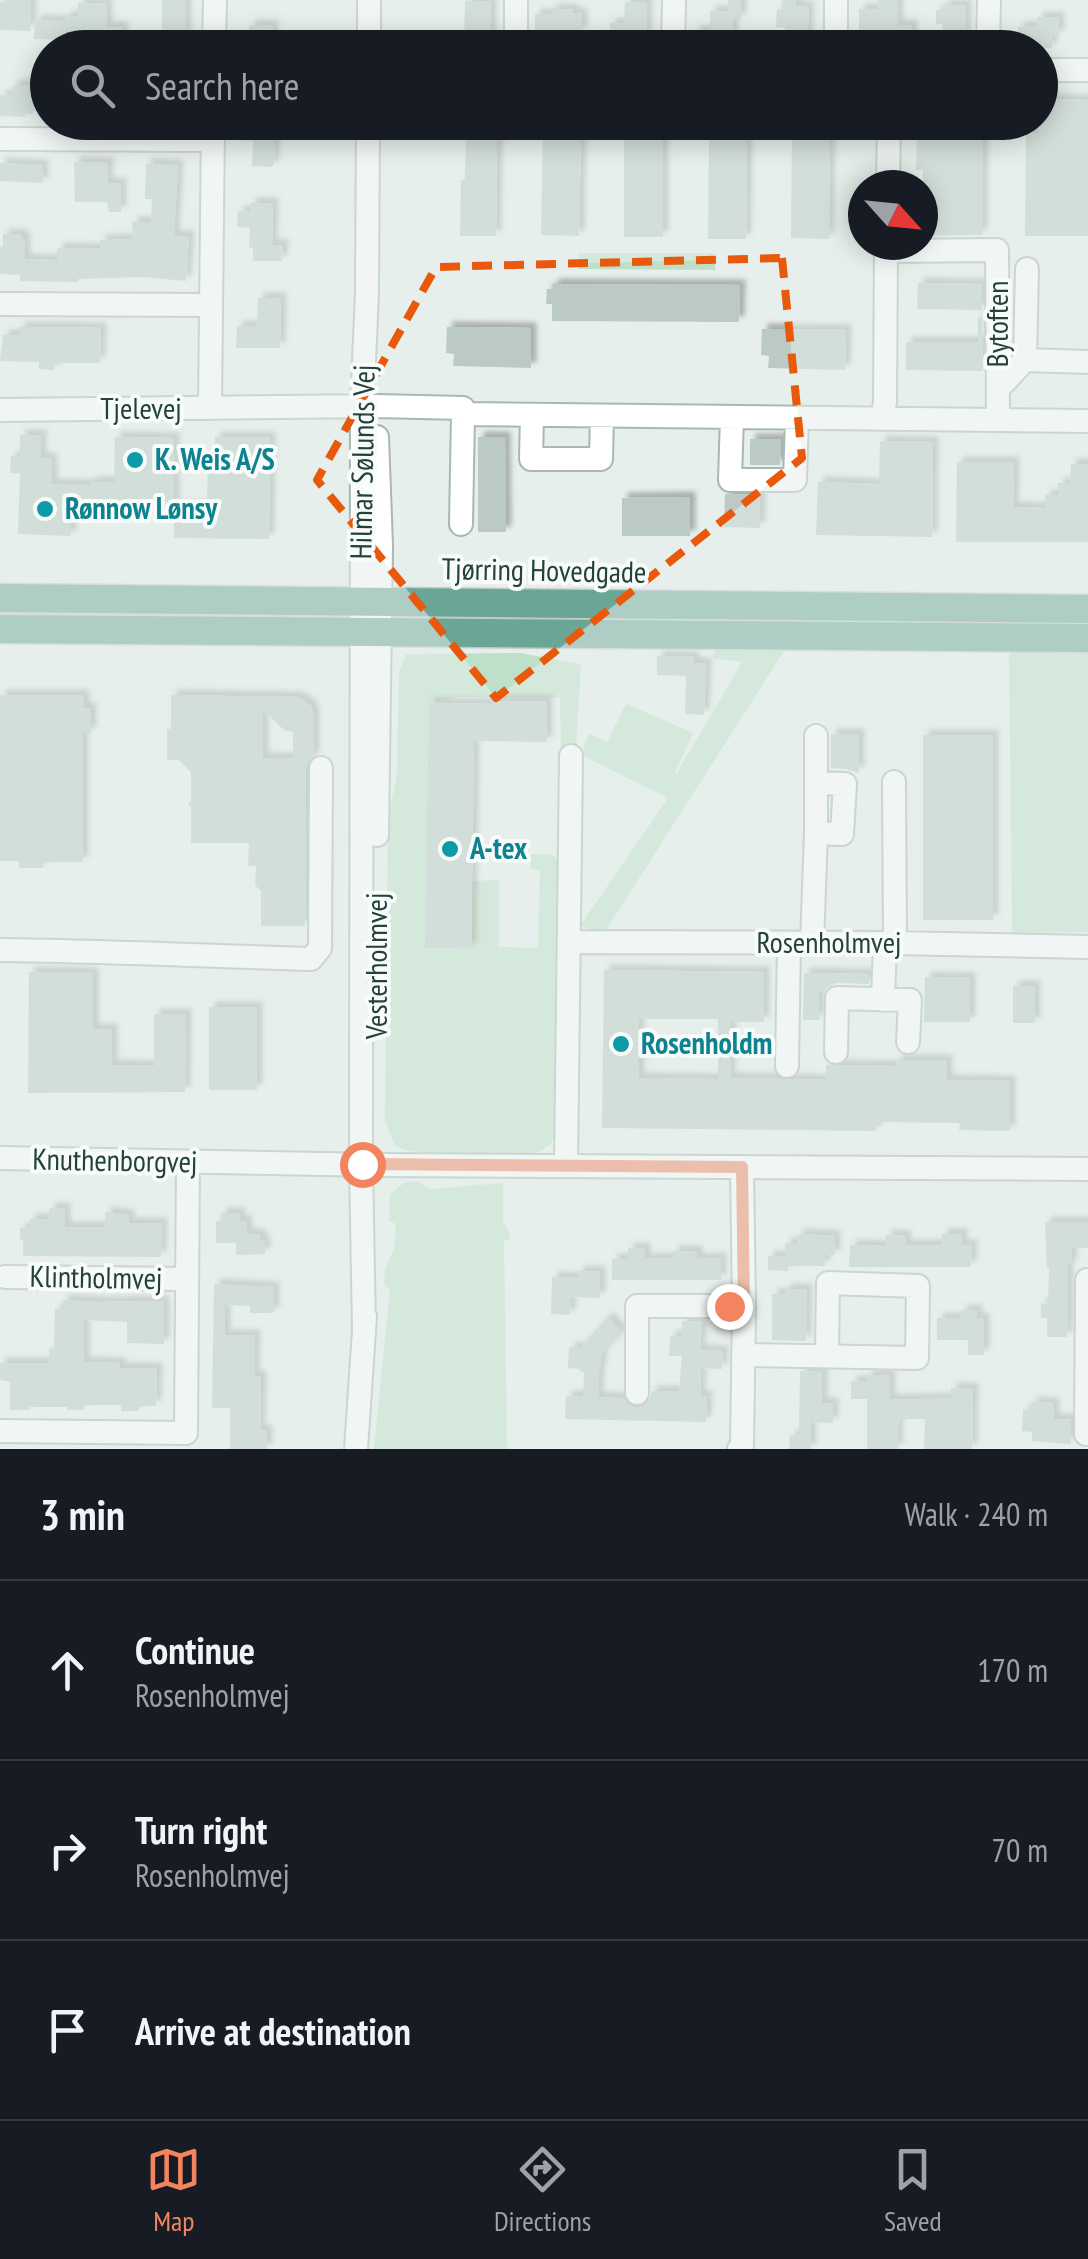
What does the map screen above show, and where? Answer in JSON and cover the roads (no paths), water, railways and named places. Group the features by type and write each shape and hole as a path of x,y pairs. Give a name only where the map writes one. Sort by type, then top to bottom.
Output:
{"main road":[{"name":"Tjørring Hovedgade","path":"0,598 1088,609"},
{"name":"Tjørring Hovedgade","path":"0,629 1088,638"}],"street":[{"path":"214,30 215,0"},
{"path":"368,30 369,0"},
{"path":"516,0 516,30"},
{"path":"673,30 674,0"},
{"path":"836,0 836,30"},
{"path":"988,30 989,0"},
{"path":"1058,70 1088,70"},
{"path":"0,139 30,138"},
{"path":"210,408 213,140"},
{"name":"Hilmar Sølunds Vej","path":"368,140 369,406 381,545 371,602"},
{"path":"888,170 889,140"},
{"name":"Bytoften","path":"938,249 997,250 998,420"},
{"name":"Bytoften","path":"882,418 886,260"},
{"name":"Bytoften","path":"998,389 1025,360 1027,268"},
{"path":"0,304 211,305"},
{"name":"Bytoften","path":"1025,360 1088,362"},
{"name":"Tjelevej","path":"0,410 369,406 463,408 463,414"},
{"path":"461,524 463,414 1088,420"},
{"path":"532,415 531,459 601,459 602,416"},
{"path":"732,417 730,480 796,480 798,418"},
{"name":"Vesterholmvej","path":"356,1449 369,1164 371,602"},
{"path":"787,1066 816,833 842,834 844,784 816,783 816,736"},
{"path":"566,1166 571,756"},
{"path":"0,950 311,960 320,948 321,768"},
{"path":"883,1000 890,943 894,782"},
{"name":"Rosenholmvej","path":"570,942 1088,947"},
{"path":"836,1052 838,998 910,1000 908,1042"},
{"name":"Knuthenborgvej","path":"0,1158 369,1164"},
{"name":"Klintholmvej","path":"0,1432 186,1433 188,1162"},
{"path":"369,1164 1088,1170"},
{"path":"739,1449 744,1306 742,1167"},
{"name":"Klintholmvej","path":"5,1277 187,1278"},
{"path":"1086,1434 1087,1280"},
{"path":"743,1355 917,1358 918,1286 828,1283 827,1356"},
{"path":"636,1393 637,1306 744,1306"}],"place":[{"name":"K. Weis A/S","path":"135,460"},
{"name":"Rønnow Lønsy","path":"45,509"},
{"name":"A-tex","path":"450,849"},
{"name":"Rosenholdm","path":"621,1044"}]}
